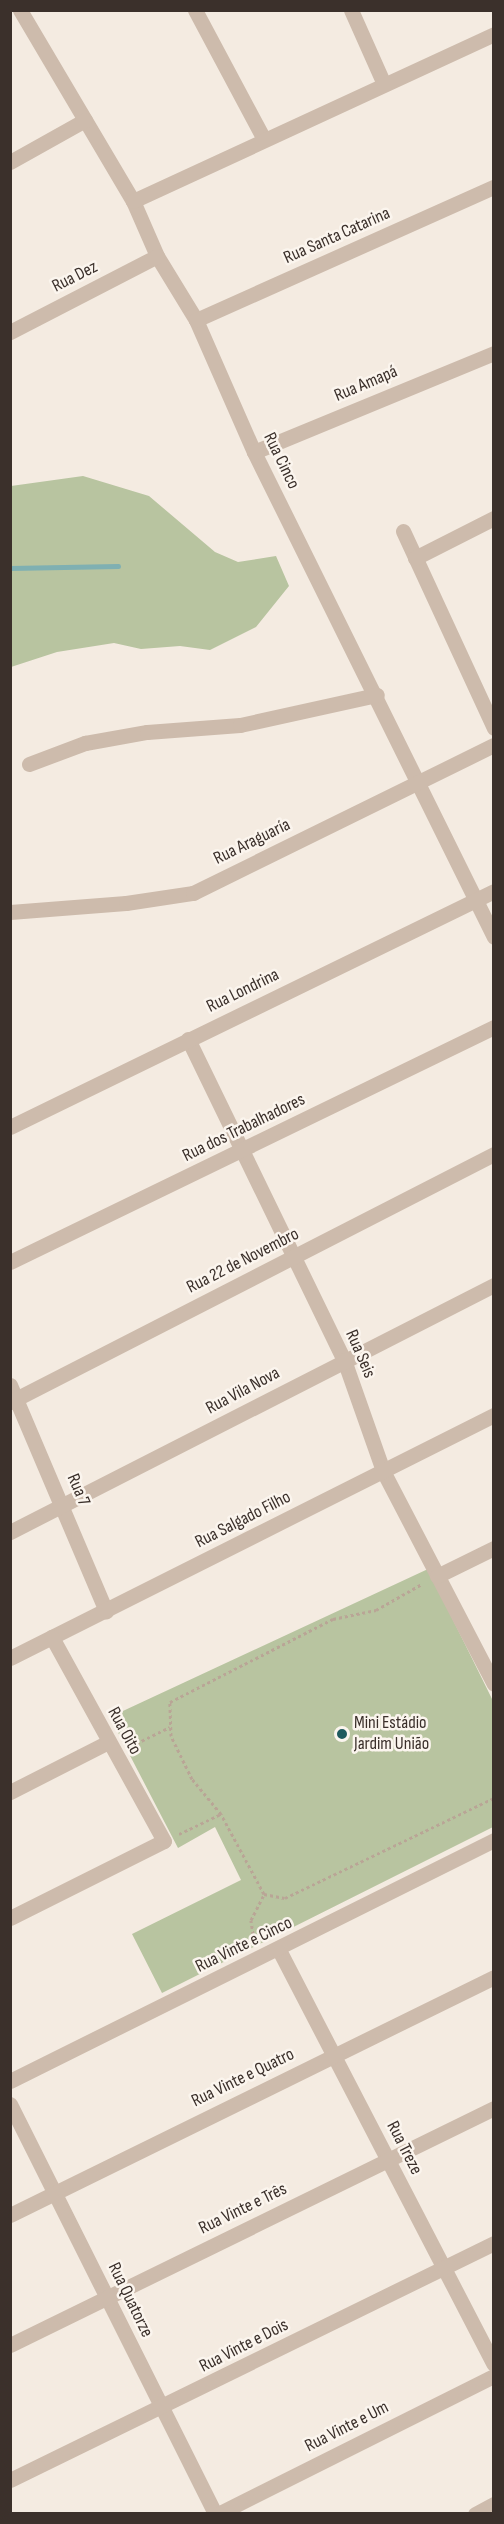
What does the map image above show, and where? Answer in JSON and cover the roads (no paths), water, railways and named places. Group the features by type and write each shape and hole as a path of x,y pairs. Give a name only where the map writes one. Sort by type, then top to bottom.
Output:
{"street":[{"name":"Rua Cinco","path":"20,10 133,201 157,256 196,320 254,452 420,781 494,937"},
{"path":"195,10 264,139"},
{"path":"351,10 384,84"},
{"path":"133,201 494,34"},
{"path":"10,162 85,120"},
{"name":"Rua Santa Catarina","path":"196,320 494,187"},
{"name":"Rua Dez","path":"10,332 157,256"},
{"name":"Rua Amapá","path":"254,452 494,353"},
{"path":"415,558 494,518"},
{"path":"403,531 494,728"},
{"path":"29,764 95,741 147,732 240,725 377,695"},
{"name":"Rua Araguaría","path":"10,912 126,903 193,892 494,745"},
{"name":"Rua Londrina","path":"10,1127 494,891"},
{"name":"Rua dos Trabalhadores","path":"10,1262 494,1027"},
{"name":"Rua Seis","path":"188,1039 243,1150 292,1258 344,1360 383,1470 493,1681"},
{"name":"Rua 22 de Novembro","path":"13,1395 292,1258 494,1154"},
{"name":"Rua Vila Nova","path":"10,1532 64,1507 344,1360 494,1285"},
{"name":"Rua 7","path":"13,1395 64,1507 106,1611"},
{"name":"Rua Salgado Filho","path":"10,1658 494,1415"},
{"path":"437,1576 494,1548"},
{"name":"Rua Oito","path":"10,1918 164,1841 52,1637"},
{"path":"10,1792 111,1748"},
{"name":"Rua Vinte e Cinco","path":"10,2081 279,1950 494,1840"},
{"name":"Rua Treze","path":"279,1950 494,2364"},
{"name":"Rua Vinte e Quatro","path":"10,2216 494,1977"},
{"name":"Rua Quatorze","path":"10,2104 216,2514"},
{"name":"Rua Vinte e Três","path":"10,2345 494,2108"},
{"name":"Rua Vinte e Dois","path":"10,2480 162,2408 494,2243"},
{"name":"Rua Vinte e Um","path":"216,2514 494,2376"},
{"path":"474,2514 494,2504"}],"waterway":[{"path":"10,568 118,566"}],"place":[{"name":"Mini Estádio Jardim União","path":"342,1734"}]}
